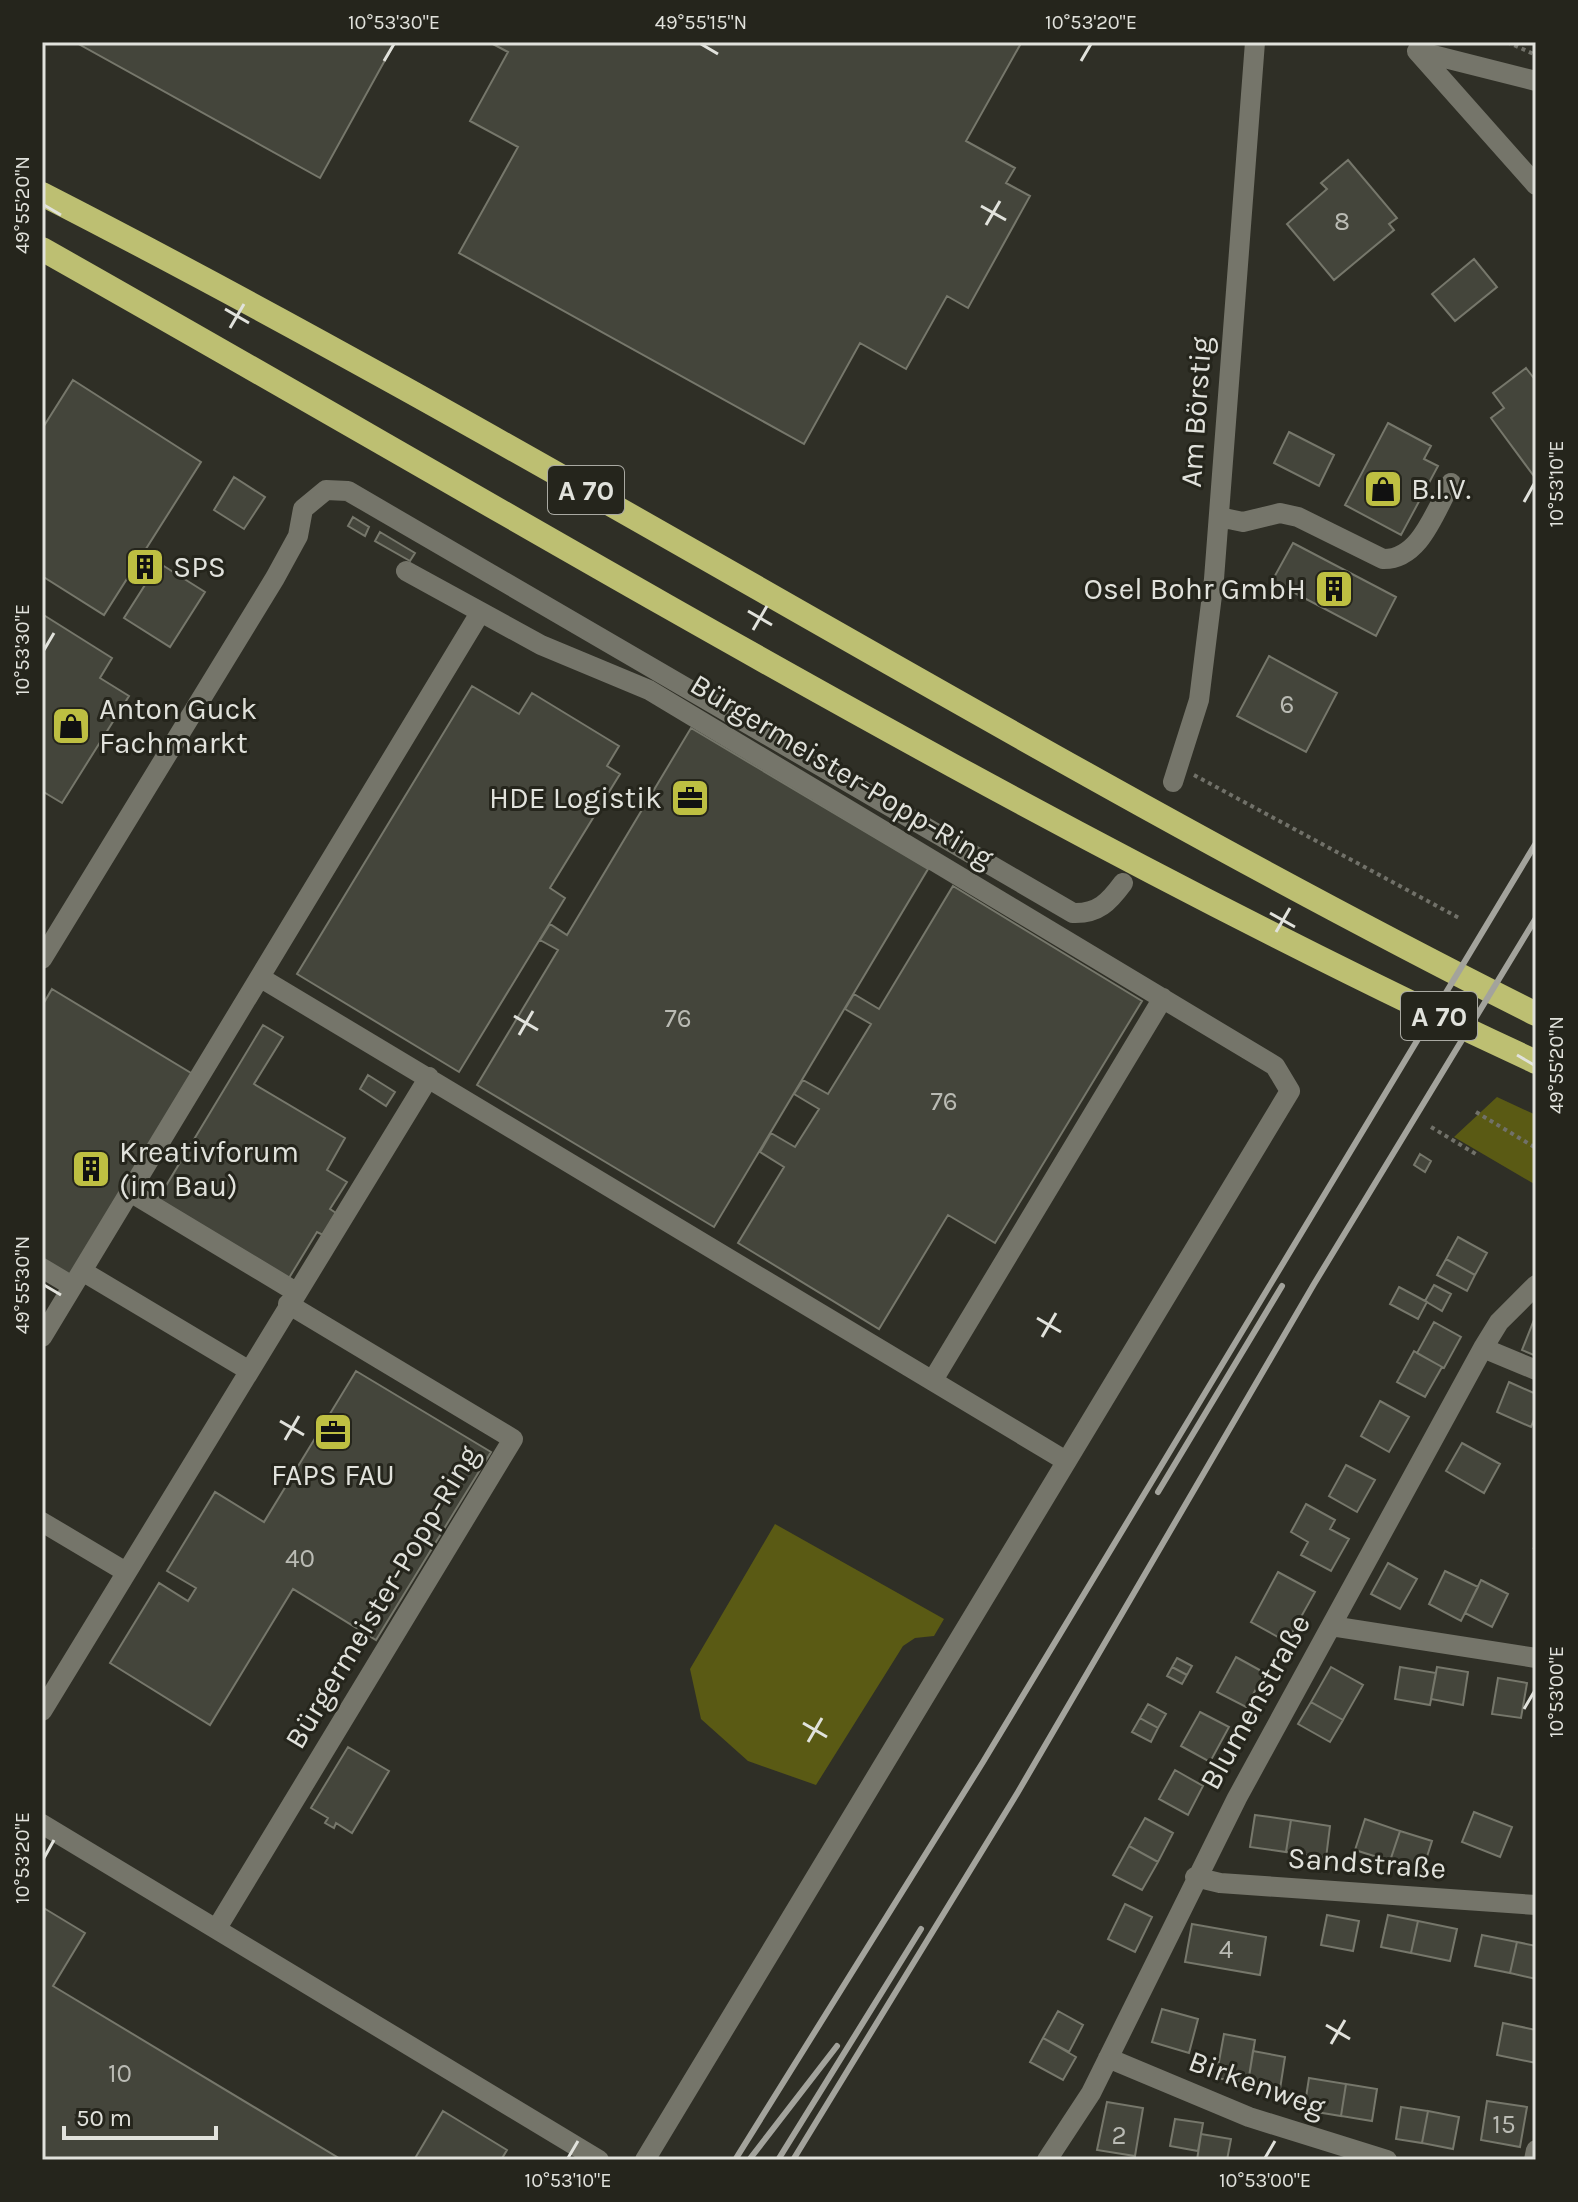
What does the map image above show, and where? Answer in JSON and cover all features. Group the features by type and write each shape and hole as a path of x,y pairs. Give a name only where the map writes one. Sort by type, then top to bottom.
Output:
{"highway":[{"name":"A 70","path":"42,194 385,374 1125,796 1528,1010"},
{"name":"A 70","path":"42,249 726,638 1163,877 1536,1062"}],"street":[{"name":"Am Börstig","path":"1176,774 1199,700 1219,517 1255,42"},
{"path":"1413,47 1536,81"},
{"path":"1413,47 1536,185"},
{"path":"1219,517 1243,522 1280,513 1298,517 1383,559 1395,560 1406,556 1420,537 1451,483"},
{"path":"42,959 270,576 298,536 303,509 326,490 348,491 1073,913 1086,914 1101,908 1123,883"},
{"name":"Bürgermeister-Popp-Ring","path":"406,571 541,645 649,690 1275,1066 1290,1091 645,2160"},
{"path":"42,1337 480,613"},
{"path":"261,978 1066,1461"},
{"path":"933,1380 1163,998"},
{"path":"42,1711 429,1077"},
{"path":"130,1192 292,1298"},
{"path":"42,1268 77,1278 248,1370"},
{"name":"Blumenstraße","path":"1047,2160 1108,2058 1195,1877 1483,1348 1499,1322 1536,1285"},
{"name":"Bürgermeister-Popp-Ring","path":"217,1928 513,1439 292,1298"},
{"path":"1483,1348 1536,1370"},
{"path":"42,1522 126,1572"},
{"path":"1331,1626 1536,1658"},
{"path":"42,1824 599,2160"},
{"name":"Sandstraße","path":"1195,1877 1220,1883 1536,1905"},
{"name":"Birkenweg","path":"1108,2058 1249,2117 1387,2160"},
{"path":"1534,2160 1536,2150"}],"path":[{"path":"1507,42 1536,55"},
{"path":"1176,774 1461,919"},
{"path":"1476,1112 1536,1148"},
{"path":"1431,1127 1479,1156"}],"shaded area":[{"path":"1497,1097 1536,1115 1536,1185 1454,1137"},
{"path":"775,1524 944,1619 934,1636 915,1638 903,1646 816,1785 748,1761 701,1719 690,1669"}],"building":[{"path":"75,42 395,42 320,178"},
{"path":"489,42 1015,42 1020,45 966,141 1015,168 1006,183 1030,196 968,308 947,296 906,369 860,343 804,444 459,253 518,147 470,121 508,52"},
{"path":"1348,160 1397,218 1389,224 1394,230 1334,280 1287,224 1327,189 1321,183"},
{"path":"1474,259 1497,287 1455,321 1432,294"},
{"path":"1526,368 1536,381 1536,479 1491,418 1504,408 1493,393"},
{"path":"73,380 201,462 104,615 42,576 42,429"},
{"path":"1388,423 1431,446 1424,459 1438,466 1401,535 1345,505"},
{"path":"1289,432 1334,455 1319,486 1274,463"},
{"path":"234,477 265,497 244,529 214,510"},
{"path":"353,517 369,527 365,536 348,526"},
{"path":"380,532 415,553 410,561 375,541"},
{"name":"Osel Bohr GmbH","path":"1293,543 1396,597 1376,636 1272,581"},
{"name":"SPS","path":"142,556 157,566 149,578 134,569"},
{"path":"159,563 205,592 170,647 124,618"},
{"path":"42,614 112,658 100,678 129,696 62,803 42,791"},
{"path":"1269,656 1337,693 1306,752 1237,716"},
{"path":"472,686 519,714 532,693 619,746 607,766 620,774 550,888 565,898 459,1072 297,974"},
{"path":"691,728 928,869 714,1227 477,1085 558,950 540,940 550,924 567,935"},
{"path":"953,886 1142,1001 995,1243 948,1215 879,1329 738,1243 784,1167 760,1152 771,1133 795,1147 819,1109 794,1094 803,1080 828,1094 871,1024 845,1009 854,994 879,1009"},
{"name":"Kreativforum (im Bau)","path":"52,989 196,1076 71,1281 42,1262 42,1006"},
{"path":"263,1025 283,1037 254,1084 345,1138 327,1170 347,1182 330,1209 336,1213 323,1235 317,1232 289,1278 158,1199"},
{"path":"368,1075 395,1092 386,1106 360,1089"},
{"path":"1420,1154 1431,1161 1425,1172 1414,1165"},
{"path":"1458,1237 1487,1253 1475,1275 1446,1259"},
{"path":"1446,1259 1475,1275 1467,1291 1437,1275"},
{"path":"1434,1285 1451,1294 1442,1311 1425,1301"},
{"path":"1399,1287 1427,1302 1418,1319 1390,1304"},
{"path":"1536,1321 1536,1356 1522,1350"},
{"path":"1434,1322 1461,1337 1444,1368 1417,1353"},
{"path":"1414,1351 1442,1367 1425,1397 1397,1382"},
{"path":"356,1371 491,1452 376,1640 293,1589 210,1725 110,1663 159,1583 188,1601 196,1588 167,1571 215,1492 264,1522"},
{"path":"1509,1382 1536,1394 1536,1415 1531,1427 1497,1412"},
{"path":"1380,1401 1409,1417 1389,1452 1361,1436"},
{"path":"1462,1443 1500,1464 1484,1493 1446,1471"},
{"path":"1346,1465 1375,1480 1357,1512 1329,1496"},
{"path":"1306,1504 1335,1520 1330,1529 1349,1539 1331,1571 1301,1555 1308,1542 1291,1532"},
{"path":"1388,1563 1417,1579 1400,1609 1371,1594"},
{"path":"1445,1571 1478,1587 1461,1621 1429,1604"},
{"path":"1278,1572 1315,1592 1287,1642 1251,1622"},
{"path":"1481,1580 1508,1594 1492,1627 1465,1613"},
{"path":"1236,1657 1265,1673 1246,1707 1217,1692"},
{"path":"1177,1658 1192,1666 1187,1675 1172,1667"},
{"path":"1172,1667 1187,1675 1182,1684 1167,1676"},
{"path":"1331,1667 1363,1685 1343,1720 1311,1702"},
{"path":"1400,1667 1436,1673 1430,1705 1395,1699"},
{"path":"1437,1667 1468,1672 1463,1705 1431,1699"},
{"path":"1498,1678 1527,1683 1521,1718 1492,1714"},
{"path":"1311,1702 1343,1720 1330,1742 1298,1724"},
{"path":"1148,1704 1166,1714 1158,1728 1140,1718"},
{"path":"1200,1712 1229,1727 1210,1762 1181,1746"},
{"path":"1140,1718 1158,1728 1151,1742 1132,1732"},
{"path":"348,1747 389,1771 352,1833 336,1823 334,1828 325,1823 328,1818 311,1808"},
{"path":"1175,1770 1203,1786 1188,1815 1159,1799"},
{"path":"1474,1812 1512,1827 1500,1857 1462,1842"},
{"path":"1255,1815 1291,1820 1286,1852 1250,1847"},
{"path":"1145,1818 1173,1833 1158,1862 1129,1846"},
{"path":"1365,1819 1400,1831 1390,1861 1355,1850"},
{"path":"1291,1820 1330,1826 1326,1858 1286,1852"},
{"path":"1400,1831 1432,1841 1422,1872 1390,1861"},
{"path":"1129,1846 1158,1862 1142,1890 1113,1875"},
{"path":"1125,1904 1152,1917 1135,1952 1108,1939"},
{"path":"42,1907 85,1933 53,1986 342,2160 42,2160"},
{"path":"1327,1915 1359,1921 1353,1951 1321,1945"},
{"path":"1388,1915 1418,1921 1411,1953 1381,1947"},
{"path":"1418,1921 1457,1929 1450,1961 1411,1953"},
{"path":"1192,1924 1266,1937 1260,1975 1185,1962"},
{"path":"1482,1935 1517,1942 1510,1973 1475,1966"},
{"path":"1517,1942 1536,1946 1536,1979 1510,1973"},
{"path":"1162,2009 1198,2019 1189,2053 1152,2042"},
{"path":"1058,2011 1083,2025 1069,2052 1043,2038"},
{"path":"1503,2023 1536,2030 1536,2063 1497,2055"},
{"path":"1224,2034 1255,2040 1248,2083 1216,2078"},
{"path":"1043,2038 1076,2057 1063,2080 1030,2062"},
{"path":"1253,2051 1285,2057 1280,2089 1248,2083"},
{"path":"1309,2078 1346,2084 1341,2116 1304,2110"},
{"path":"1346,2084 1377,2089 1372,2121 1341,2116"},
{"path":"1487,2101 1527,2107 1520,2147 1481,2140"},
{"path":"1107,2102 1143,2108 1135,2156 1097,2150"},
{"path":"1401,2107 1428,2111 1422,2143 1396,2139"},
{"path":"443,2111 507,2150 501,2160 414,2160"},
{"path":"1428,2111 1459,2117 1453,2149 1422,2143"},
{"path":"1175,2119 1203,2123 1198,2151 1170,2146"},
{"path":"1201,2134 1231,2139 1227,2160 1197,2160"}],"railway":[{"path":"735,2160 983,1762 1536,843"},
{"path":"793,2160 1018,1792 1314,1284 1536,918"},
{"path":"1158,1492 1282,1286"},
{"path":"778,2160 921,1929"},
{"path":"749,2160 837,2046"}],"place":[{"name":"B.I.V.","path":"1383,489"},
{"name":"SPS","path":"145,567"},
{"name":"Osel Bohr GmbH","path":"1334,589"},
{"name":"Anton Guck Fachmarkt","path":"71,726"},
{"name":"HDE Logistik","path":"690,798"},
{"name":"Kreativforum (im Bau)","path":"91,1169"},
{"name":"FAPS FAU","path":"333,1432"}]}
